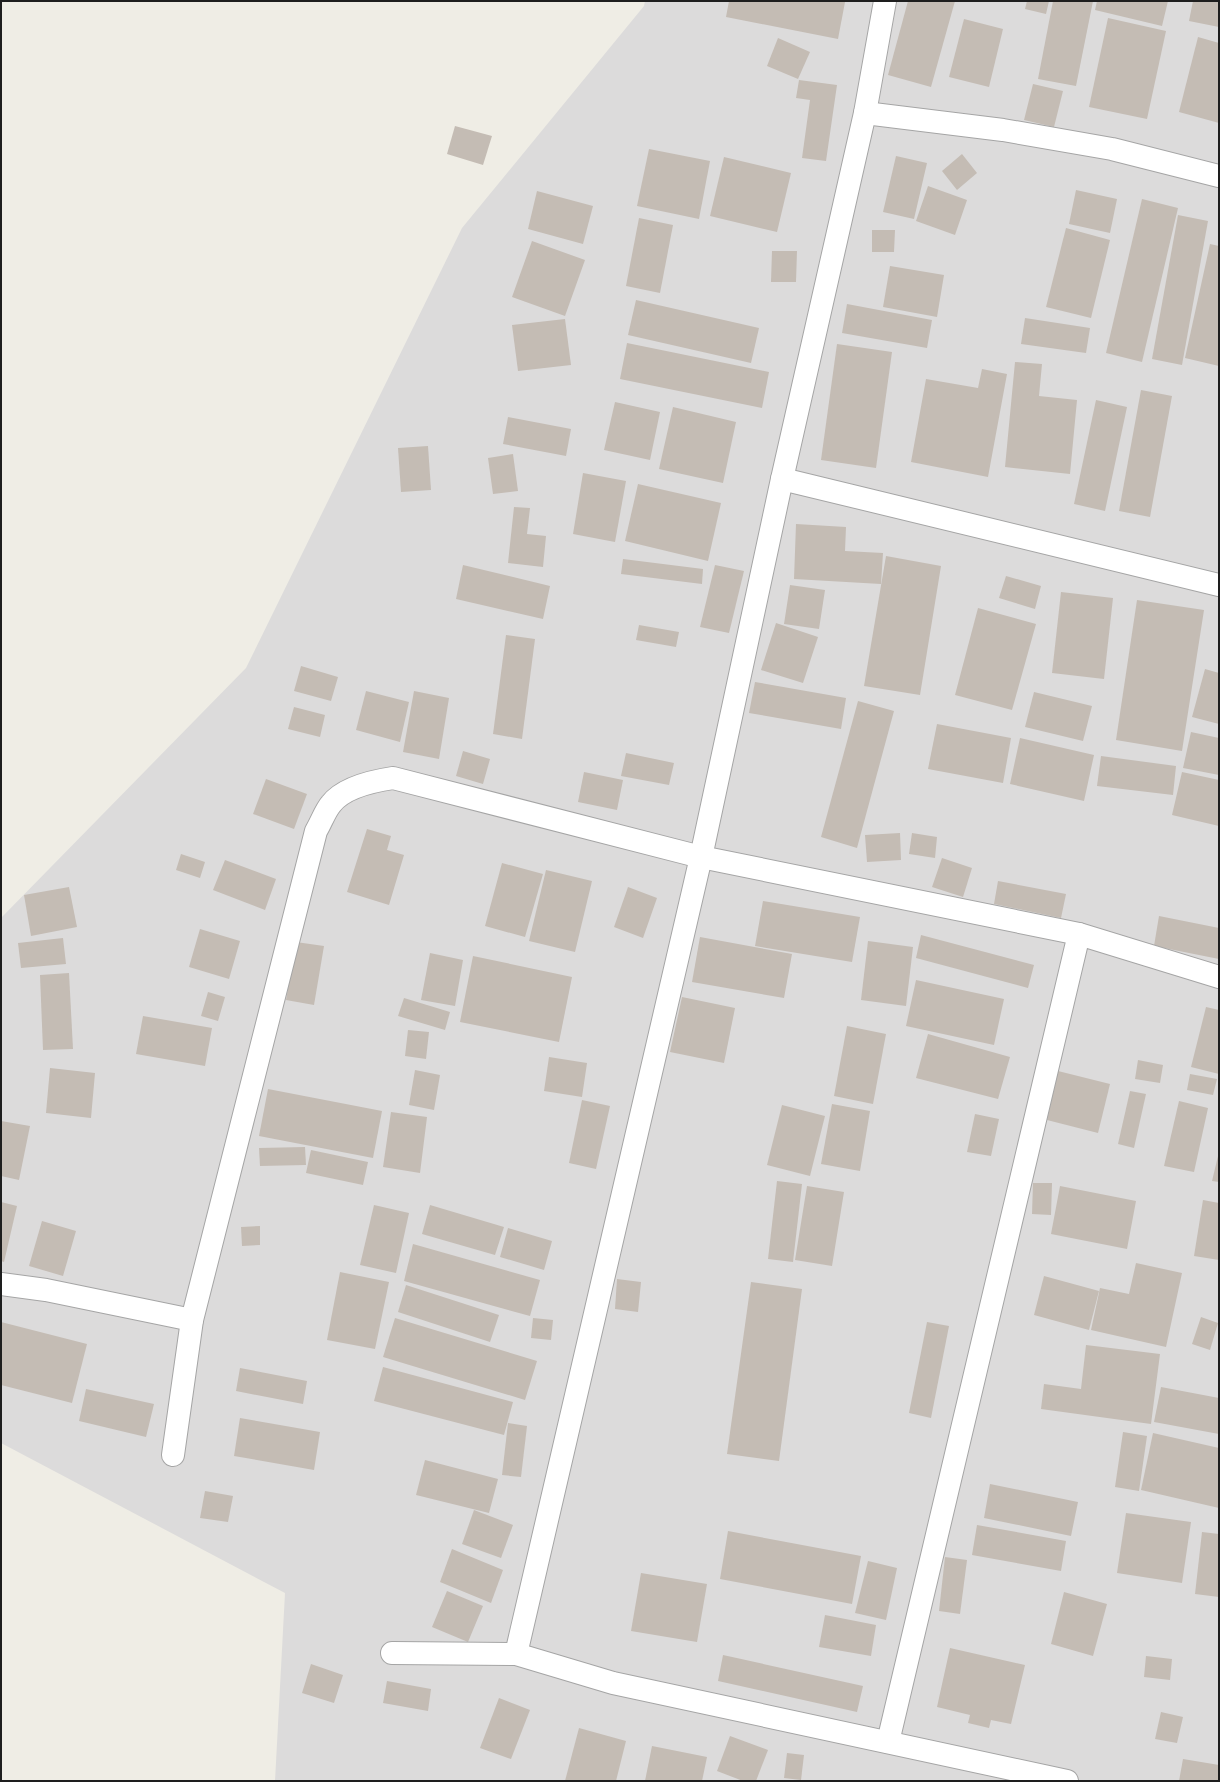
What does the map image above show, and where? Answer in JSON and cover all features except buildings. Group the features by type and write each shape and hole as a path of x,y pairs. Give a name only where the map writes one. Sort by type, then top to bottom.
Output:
{"street":[{"path":"516,1654 701,857 782,479 865,113 885,1"},
{"path":"865,113 1003,130 1112,149 1219,176"},
{"path":"782,479 1219,584"},
{"path":"173,1455 192,1320 316,831 331,803 348,791 369,781 393,778 701,857 1079,934 1219,977"},
{"path":"888,1742 1079,934"},
{"path":"1,1284 46,1290 192,1320"},
{"path":"392,1653 516,1654 613,1682 1067,1781"}],"shaded area":[{"path":"645,1 1219,1 1219,1781 275,1781 285,1593 1,1443 1,918 246,668 462,228 644,6"}]}
